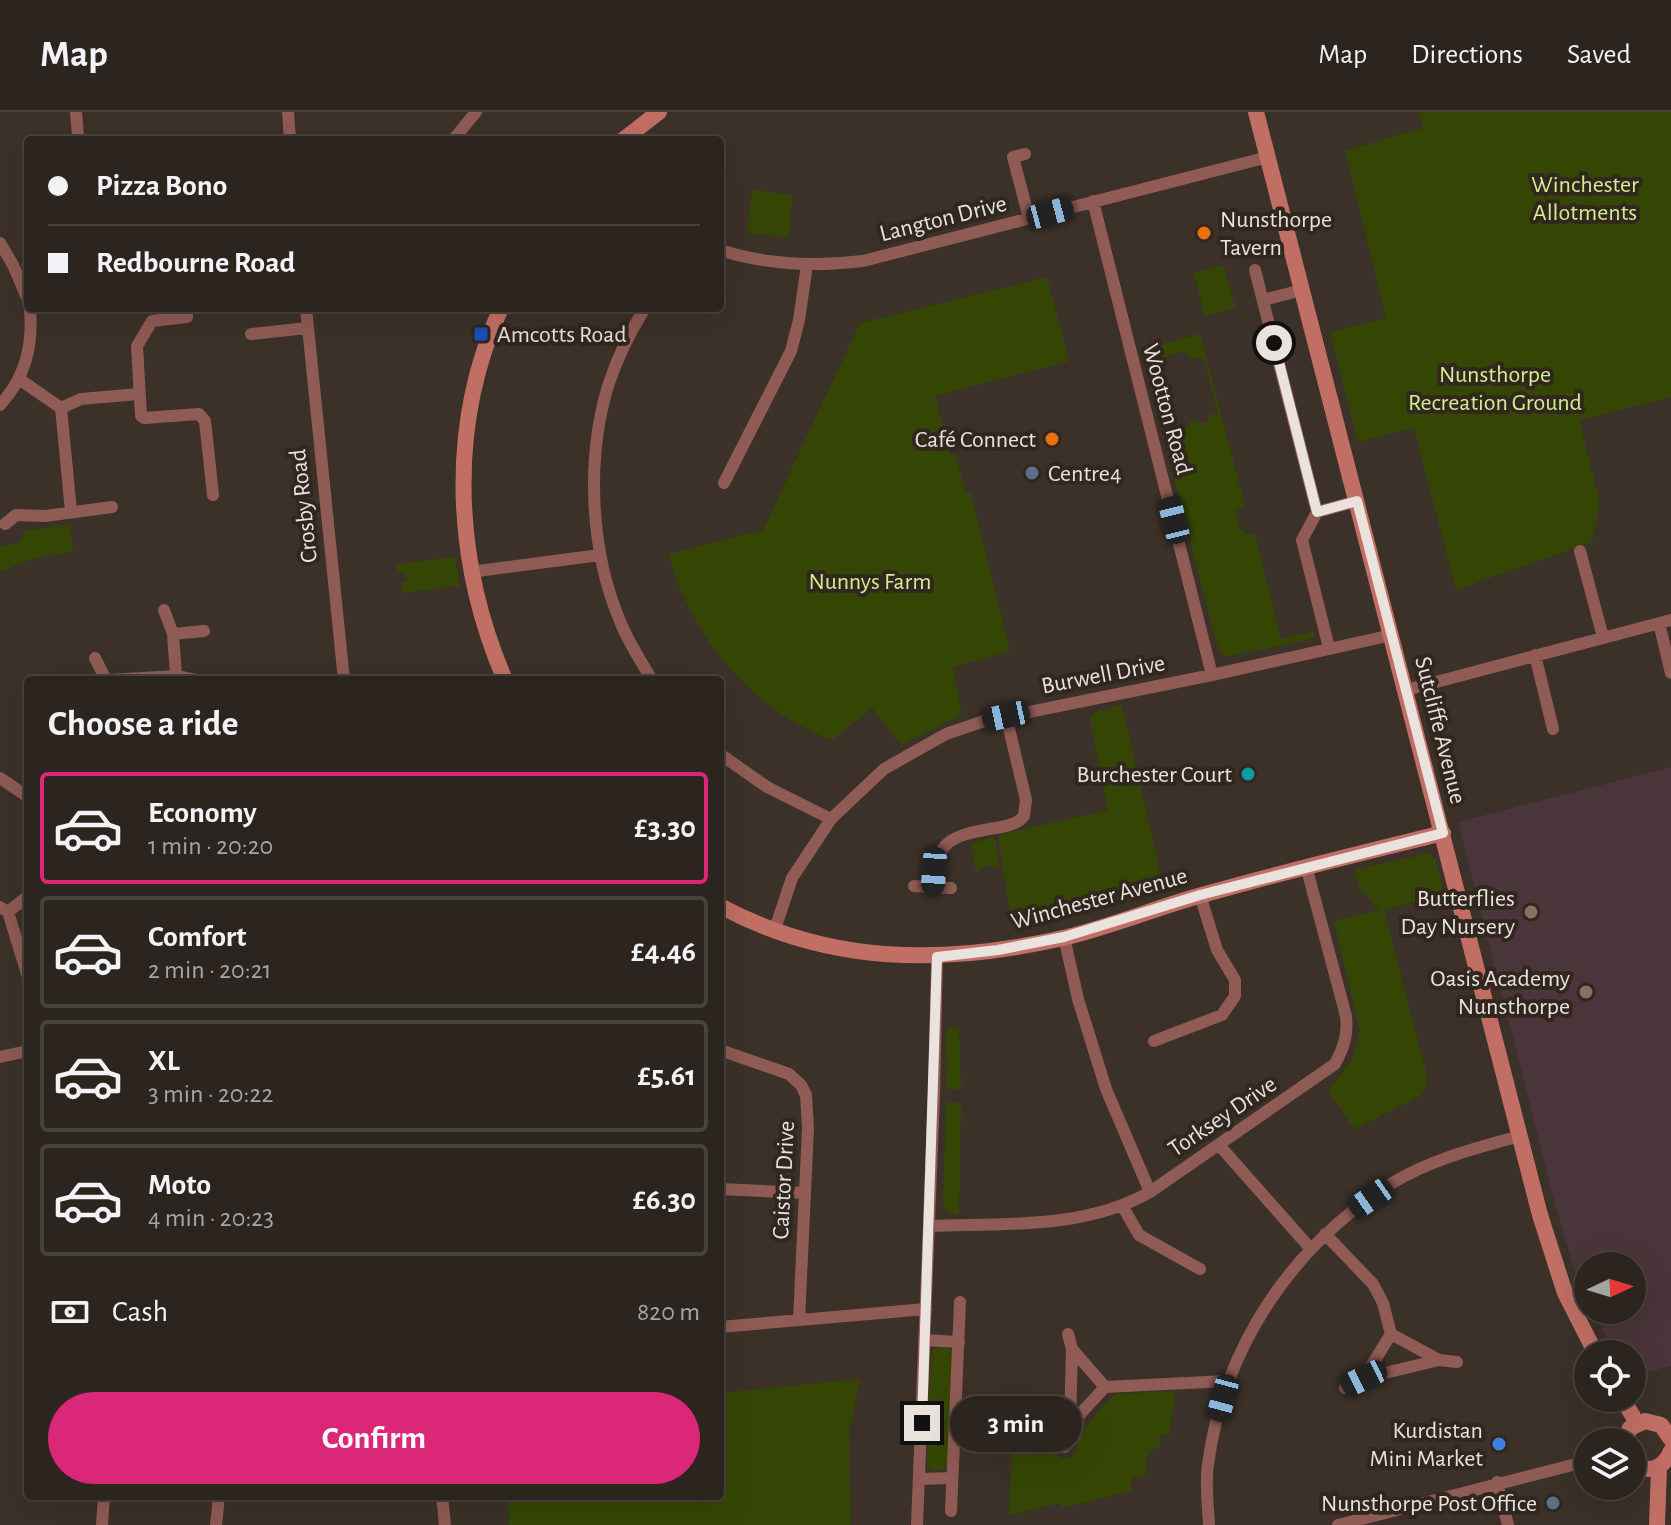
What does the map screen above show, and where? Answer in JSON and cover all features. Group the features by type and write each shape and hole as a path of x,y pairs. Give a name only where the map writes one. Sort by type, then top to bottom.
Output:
{"street":[{"path":"76,112 77,136"},
{"path":"288,112 290,136"},
{"path":"456,136 476,112"},
{"path":"628,136 659,112"},
{"name":"Sutcliffe Avenue","path":"1256,112 1551,1254 1565,1293 1589,1340"},
{"path":"999,160 1019,156 1029,218"},
{"name":"Langton Drive","path":"724,251 749,259 807,265 863,261 1268,157"},
{"name":"Wootton Road","path":"1093,201 1212,675"},
{"path":"0,243 23,272"},
{"path":"724,483 791,351 807,265"},
{"path":"1255,270 1317,512 1302,540 1329,648"},
{"path":"1263,300 1302,290"},
{"path":"0,405 19,379 30,344 30,312"},
{"path":"187,312 187,317 152,321 137,346 141,416 199,414 205,421 213,495"},
{"name":"Crosby Road","path":"306,312 344,676"},
{"path":"499,312 490,333 469,419 463,477 466,551 470,572 489,643 503,676"},
{"path":"643,312 629,335 608,386 599,433 595,498 600,555 620,622 650,676"},
{"path":"251,334 307,328"},
{"path":"19,379 61,408 71,511"},
{"path":"61,408 81,399 139,394"},
{"path":"1317,512 1357,501"},
{"path":"5,524 16,515 45,516 112,507"},
{"path":"1580,551 1603,637"},
{"path":"470,572 600,555"},
{"path":"164,610 173,634 176,676"},
{"path":"1406,690 1665,621 1671,673"},
{"path":"173,634 204,631"},
{"name":"Burwell Drive","path":"775,929 792,878 831,819 884,769 946,734 1006,716 1392,635"},
{"path":"1535,655 1553,729"},
{"path":"95,658 106,676"},
{"path":"932,887 936,860 944,845 968,833 1011,825 1024,816 1026,800 1006,716"},
{"path":"724,757 767,787 831,819"},
{"path":"0,778 24,794"},
{"name":"Winchester Avenue","path":"724,908 817,943 861,952 937,957 998,950 1064,937 1200,895 1443,833"},
{"name":"Torksey Drive","path":"929,1226 1059,1221 1123,1207 1150,1192 1335,1064 1348,1033 1346,1016 1306,866"},
{"path":"914,886 951,888"},
{"path":"1154,1041 1222,1015 1235,996 1235,980 1217,950 1200,895"},
{"path":"24,898 4,910 24,966"},
{"path":"1064,937 1078,999 1106,1089 1150,1192"},
{"path":"917,1525 937,957"},
{"name":"Caistor Drive","path":"724,1051 789,1074 801,1085 808,1105 799,1320"},
{"path":"0,1057 24,1052"},
{"path":"1209,1525 1208,1465 1227,1381 1266,1304 1310,1248 1347,1214 1395,1181 1439,1160 1520,1136"},
{"path":"1219,1145 1310,1248"},
{"path":"724,1189 804,1193"},
{"path":"1123,1207 1139,1235 1200,1269"},
{"path":"1325,1234 1373,1284 1383,1303 1391,1334 1364,1378"},
{"path":"951,1511 960,1302"},
{"path":"724,1327 926,1309"},
{"path":"1064,1447 1070,1425 1072,1349 1068,1334"},
{"path":"1391,1334 1439,1360"},
{"path":"924,1340 959,1342"},
{"path":"1072,1349 1105,1387"},
{"path":"1345,1388 1364,1378 1439,1360 1457,1362"},
{"path":"1070,1425 1105,1387 1227,1381"},
{"path":"1630,1412 1637,1423"},
{"path":"1630,1428 1645,1421 1661,1425 1671,1439"},
{"path":"1657,1525 1659,1467 1671,1451"},
{"path":"1338,1525 1381,1520 1497,1482 1574,1464"},
{"path":"1646,1469 1659,1467"},
{"path":"920,1479 952,1478"},
{"path":"1497,1482 1508,1525"},
{"path":"102,1525 104,1500"},
{"path":"216,1525 219,1500"},
{"path":"442,1500 445,1525"}],"shaded area":[{"name":"Oasis Academy Nunsthorpe","path":"1671,767 1671,1366 1646,1372 1646,1340 1608,1340 1599,1324 1646,1324 1646,1252 1574,1252 1574,1269 1458,822"}],"green space":[{"name":"Nunsthorpe Recreation Ground","path":"1419,112 1671,112 1671,397 1579,420 1600,503 1592,542 1456,590 1414,428 1358,442 1330,332 1386,318 1345,151 1423,128"},
{"path":"752,190 793,195 788,238 747,233"},
{"path":"1224,265 1235,308 1205,316 1194,273"},
{"name":"Nunnys Farm","path":"1047,277 1069,361 935,396 950,455 955,454 966,494 971,493 1010,651 953,667 962,715 901,745 872,708 832,740 808,730 765,702 712,646 678,584 669,554 763,530 860,323"},
{"path":"1200,334 1245,506 1235,509 1240,529 1247,534 1255,533 1281,639 1315,631 1312,639 1230,656 1223,655 1218,649 1150,383 1166,379 1167,383 1157,386 1168,428 1177,425 1179,429 1198,420 1199,424 1209,421 1209,416 1218,413 1204,358 1190,359 1187,351 1160,358 1162,367 1147,371 1142,349"},
{"path":"70,524 73,551 29,560 0,572 0,547 19,543 24,531"},
{"path":"455,557 460,586 402,593 401,583 407,581 406,575 398,572 397,564"},
{"path":"1122,705 1164,890 1015,929 1012,927 998,835 1108,810 1090,719 1095,712"},
{"path":"995,837 999,868 986,865 976,873 971,843"},
{"path":"1429,853 1435,859 1444,894 1384,910 1427,1075 1426,1087 1421,1095 1355,1129 1328,1091 1353,1059 1360,1031 1334,921 1379,910 1361,892 1354,870"},
{"path":"946,1028 959,1028 961,1090 947,1089"},
{"path":"946,1103 961,1103 959,1214 947,1212 943,1206"},
{"path":"941,1344 952,1351 948,1464 945,1469 935,1471 929,1468 927,1460 931,1352"},
{"path":"860,1379 849,1433 851,1525 509,1525 508,1500 724,1500 724,1393"},
{"path":"1176,1391 1169,1434 1159,1435 1160,1447 1148,1451 1145,1476 1131,1478 1131,1491 1063,1508 1061,1503 1009,1515 1012,1453 1041,1455 1053,1452 1061,1459 1070,1457 1077,1451 1078,1437 1116,1394"}],"place":[{"name":"Nunsthorpe Tavern","path":"1204,233"},
{"name":"Amcotts Road","path":"481,334"},
{"name":"Café Connect","path":"1052,439"},
{"name":"Centre4","path":"1032,473"},
{"name":"Burchester Court","path":"1248,774"},
{"name":"Butterflies Day Nursery","path":"1531,912"},
{"name":"Oasis Academy Nunsthorpe","path":"1586,992"},
{"name":"Kurdistan Mini Market","path":"1499,1444"},
{"name":"Nunsthorpe Post Office","path":"1553,1503"}],"route":[{"path":"922,1423 937,957 998,950 1064,937 1200,895 1443,833 1357,501 1317,512 1274,343"}],"park label":[{"name":"Winchester Allotments","path":"1585,198"}]}
